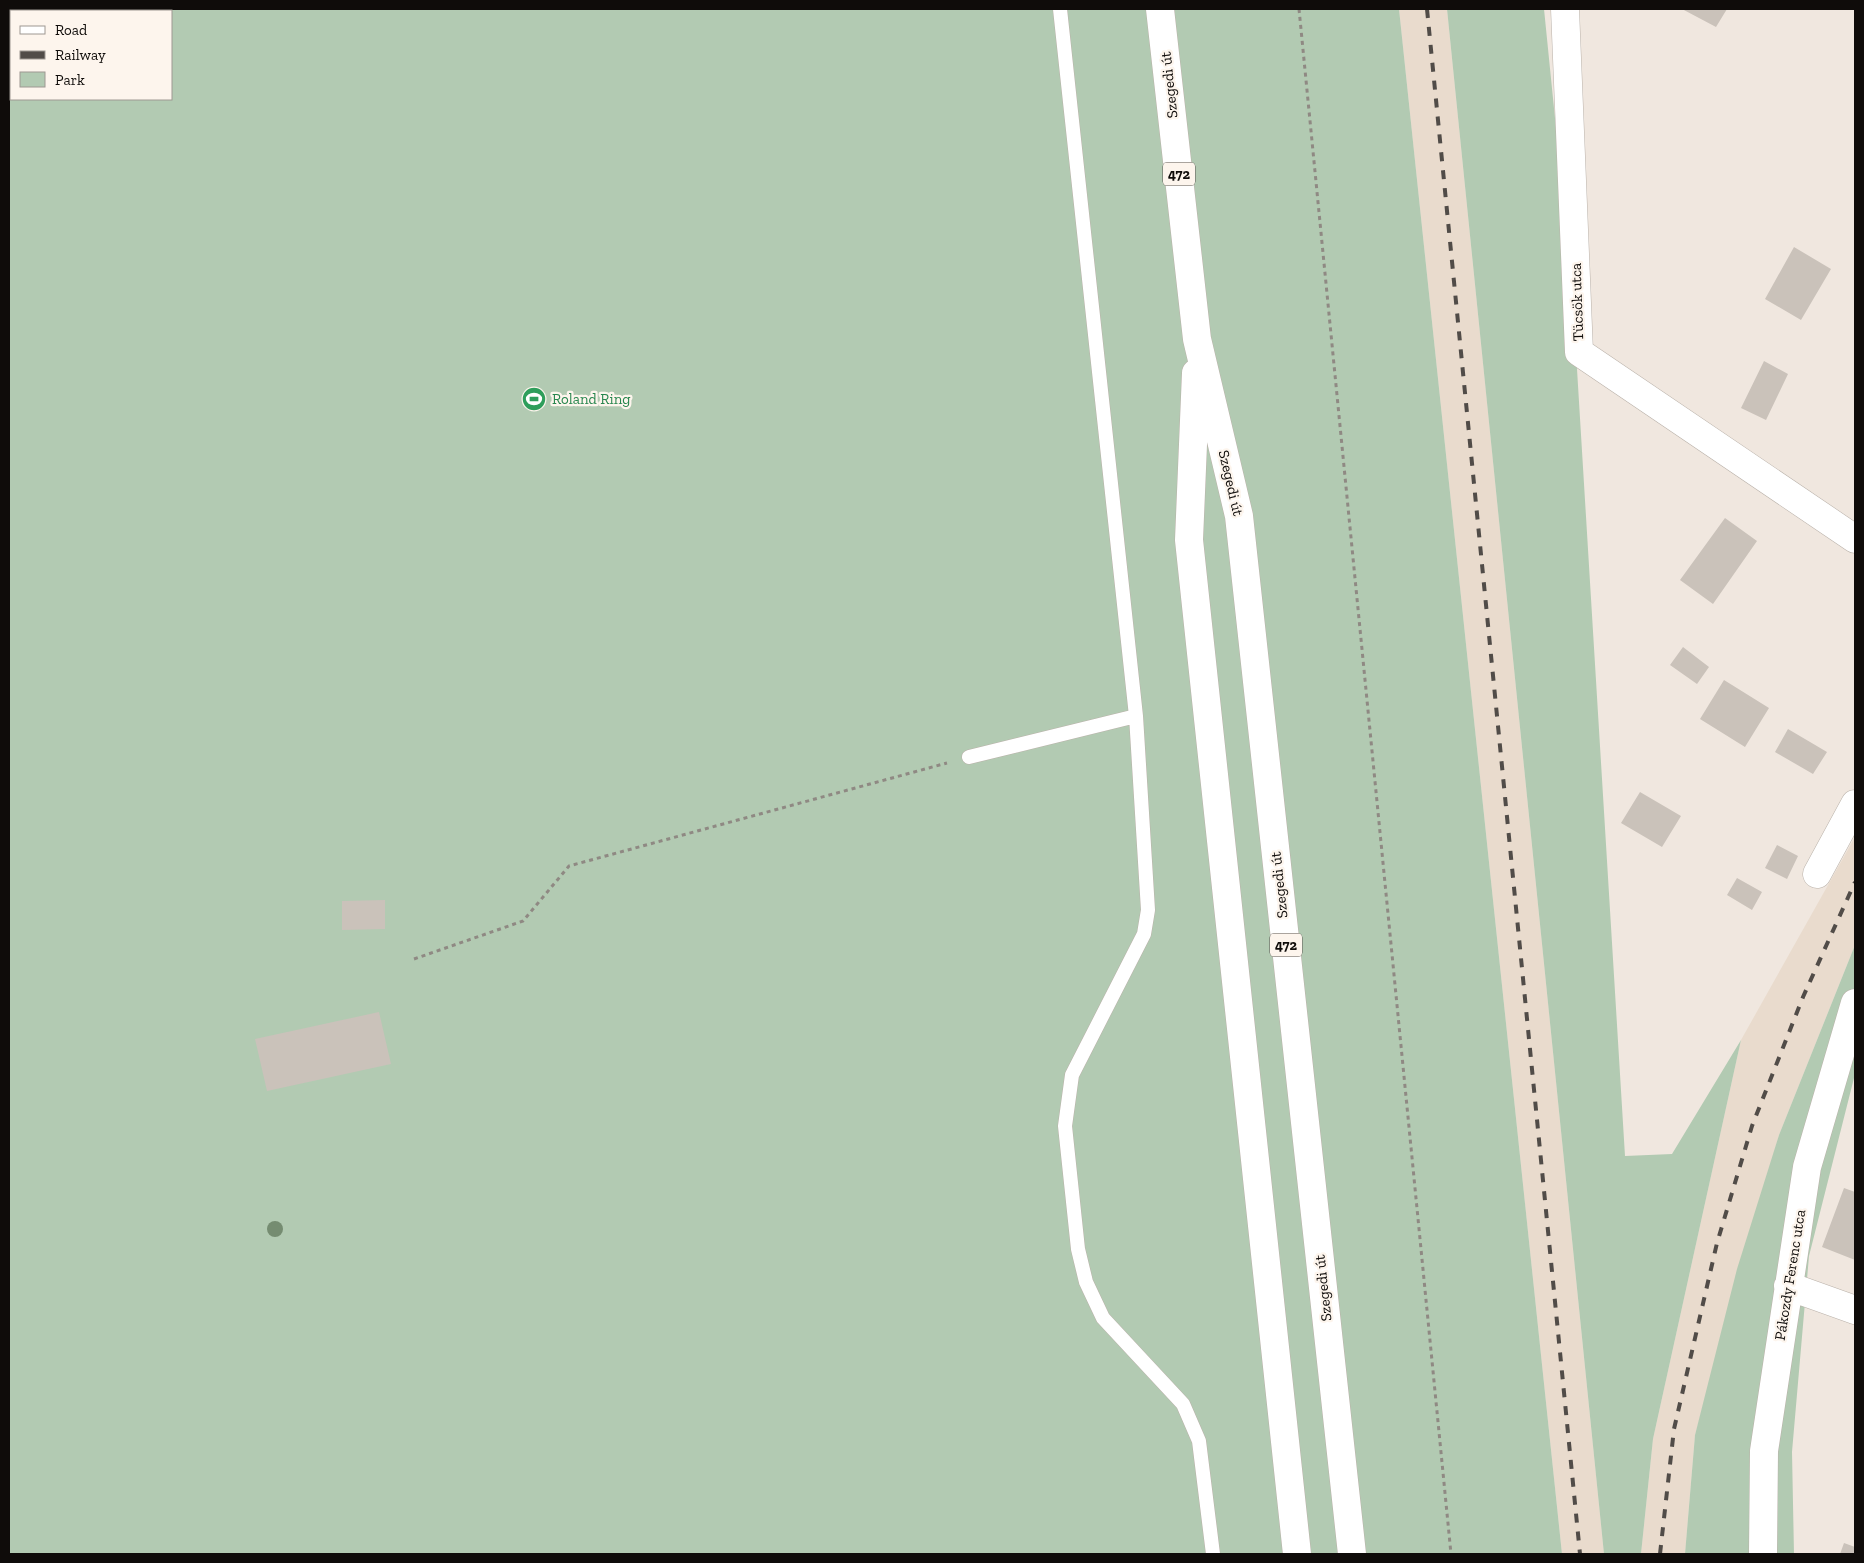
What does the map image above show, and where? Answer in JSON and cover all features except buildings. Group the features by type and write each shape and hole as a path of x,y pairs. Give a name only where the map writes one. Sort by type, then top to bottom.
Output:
{"main road":[{"name":"Szegedi út","path":"1160,9 1197,339 1239,516 1352,1554"},
{"name":"Tücsök utca","path":"1565,9 1579,352 1855,539"},
{"name":"Szegedi út","path":"1197,339 1189,540 1296,1554"},
{"path":"1817,874 1855,804"},
{"name":"Pákozdy Ferenc utca","path":"1763,1554 1764,1451 1807,1167 1855,1002"},
{"path":"1788,1286 1855,1310"}],"lane":[{"path":"1060,9 1136,716 1148,910 1144,934 1072,1075 1065,1126 1078,1250 1086,1282 1103,1318 1183,1404 1199,1441 1213,1554"},
{"path":"969,756 1136,716"}],"path":[{"path":"1299,9 1451,1554"},
{"path":"414,958 523,921 569,866 969,756"}],"shaded area":[{"path":"1399,9 1447,9 1604,1554 1562,1554"},
{"path":"1855,837 1855,945 1779,1135 1695,1435 1685,1554 1641,1554 1653,1439 1741,1040"}],"green space":[{"path":"9,9 1399,9 1562,1554 9,1554"},
{"path":"1447,9 1544,9 1572,287 1625,1156 1672,1154 1741,1040 1653,1439 1641,1554 1604,1554"},
{"path":"1855,945 1855,1074 1809,1256 1792,1452 1794,1554 1685,1554 1695,1435 1737,1269 1779,1135"}],"railway":[{"path":"1427,9 1580,1554"},
{"path":"1660,1554 1674,1429 1717,1243 1752,1126 1803,997 1855,882"}],"place":[{"name":"Roland Ring","path":"534,399"}]}
